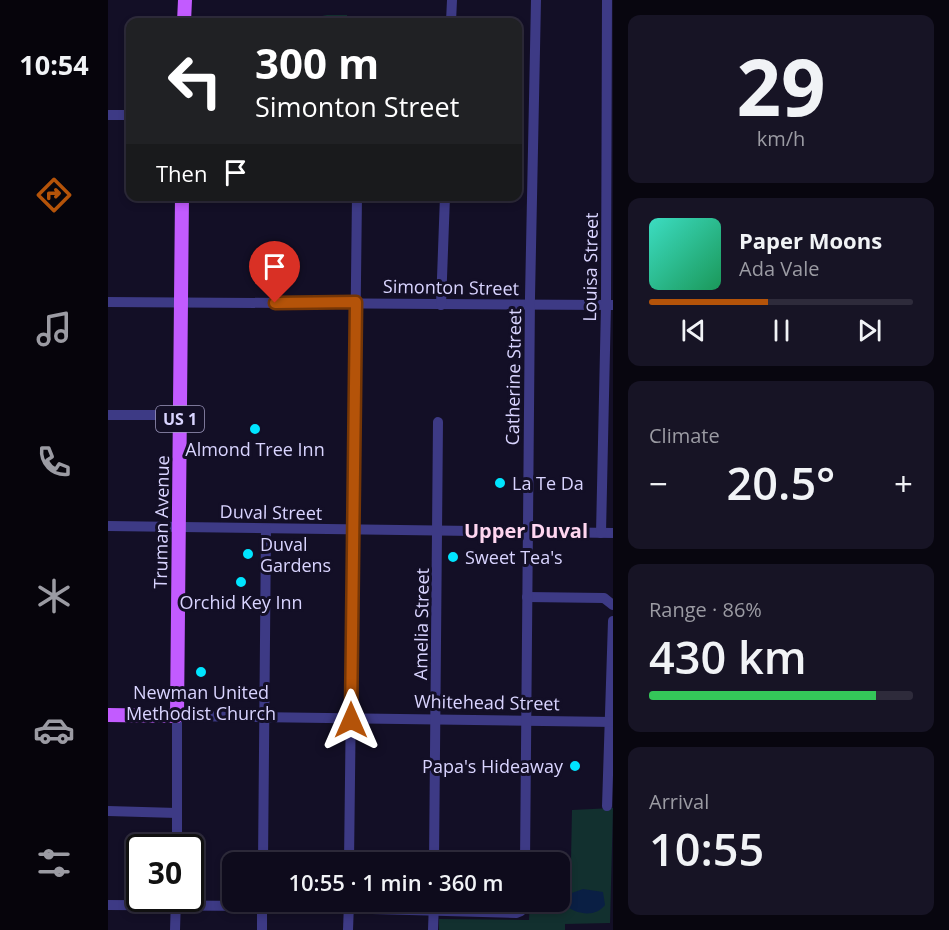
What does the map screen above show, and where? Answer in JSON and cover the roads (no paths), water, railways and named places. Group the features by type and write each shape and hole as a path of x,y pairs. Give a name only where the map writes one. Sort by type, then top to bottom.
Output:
{"main road":[{"path":"184,18 185,0"},
{"name":"Truman Avenue","path":"177,716 182,201"},
{"name":"Whitehead Street","path":"108,715 177,716"}],"street":[{"path":"451,18 452,0"},
{"name":"Catherine Street","path":"525,852 530,304 536,0"},
{"name":"Louisa Street","path":"607,0 610,188 607,533"},
{"path":"108,115 126,115"},
{"path":"349,852 357,201"},
{"path":"441,305 445,201"},
{"name":"Simonton Street","path":"108,302 610,305"},
{"path":"108,416 180,415"},
{"name":"Amelia Street","path":"434,852 439,531 438,422"},
{"name":"Duval Street","path":"108,526 607,533"},
{"path":"263,852 266,529"},
{"path":"527,597 604,598 611,603"},
{"path":"607,806 613,621"},
{"name":"Whitehead Street","path":"177,716 611,722"},
{"name":"Truman Avenue","path":"177,716 177,834"},
{"path":"108,811 177,813"},
{"path":"204,903 222,903"},
{"path":"108,905 126,904"},
{"path":"175,912 175,930"},
{"path":"262,912 262,930"},
{"path":"348,930 349,912"},
{"path":"433,930 434,912"}],"water":[{"path":"583,889 603,892 605,905 592,913 576,911 570,908 570,894"}],"place":[{"name":"Almond Tree Inn","path":"255,429"},
{"name":"La Te Da","path":"500,483"},
{"name":"Duval Gardens","path":"248,554"},
{"name":"Sweet Tea's","path":"453,557"},
{"name":"Orchid Key Inn","path":"241,582"},
{"name":"Newman United Methodist Church","path":"201,672"},
{"name":"Papa's Hideaway","path":"575,766"}],"district":[{"name":"Upper Duval","path":"526,530"}]}
